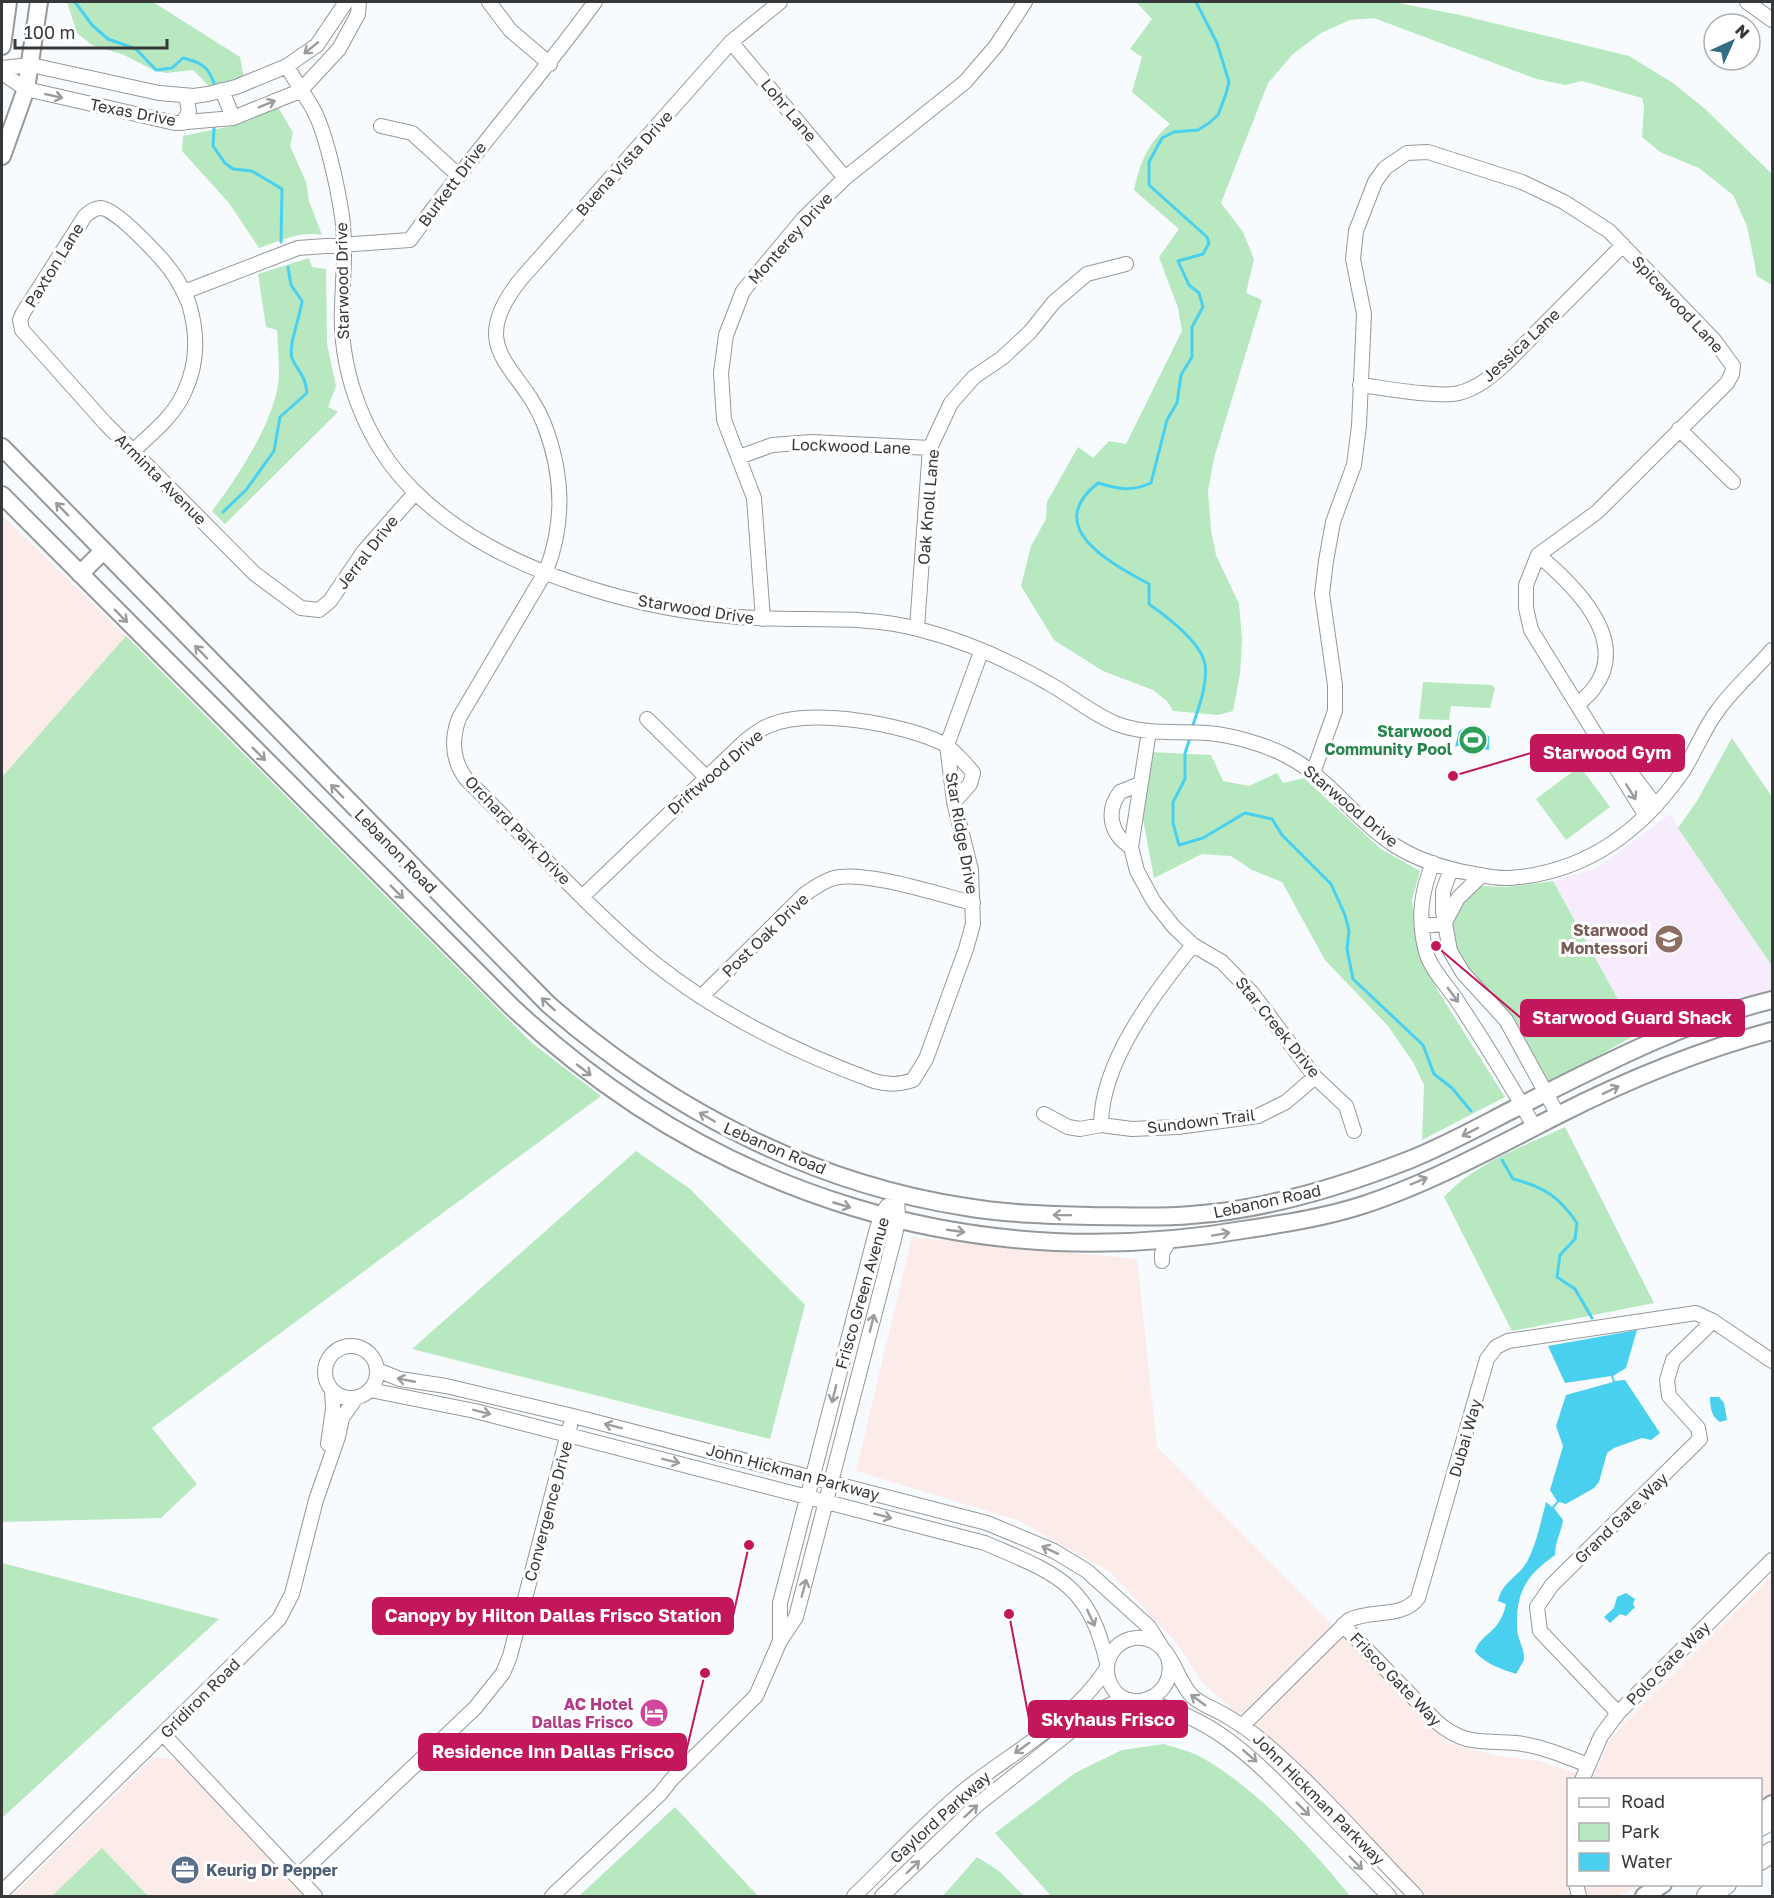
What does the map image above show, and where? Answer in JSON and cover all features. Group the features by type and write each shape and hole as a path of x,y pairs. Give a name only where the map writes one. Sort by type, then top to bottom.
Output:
{"highway":[{"path":"1707,1896 1723,1886"}],"main road":[{"path":"2,46 8,2"},
{"path":"2,156 27,89 39,2"},
{"name":"Lebanon Road","path":"2,447 491,949 579,1031 644,1079 719,1124 794,1159 897,1192 966,1208 1049,1215 1189,1216 1226,1211 1323,1190 1436,1149 1522,1105 1680,1030 1733,1010 1773,1000"},
{"name":"Lebanon Road","path":"2,495 511,1006 557,1049 604,1085 665,1125 774,1181 834,1203 898,1220 1044,1242 1169,1241 1279,1224 1365,1204 1464,1162 1630,1081 1691,1056 1773,1031"},
{"path":"80,574 103,551"},
{"path":"1360,1178 1365,1204"},
{"path":"1121,1216 1121,1242"},
{"path":"1644,1896 1660,1886"}],"street":[{"name":"Texas Drive","path":"2,70 31,65 159,93 186,96 222,90 287,66 317,45 346,2"},
{"name":"Texas Drive","path":"2,70 27,89 175,123 233,118 300,91 339,49 358,14 359,2"},
{"path":"489,2 510,30 550,64"},
{"name":"Burkett Drive","path":"184,292 287,250 410,240 457,174 550,64 595,2"},
{"name":"Buena Vista Drive","path":"498,344 498,318 513,289 731,42 780,2"},
{"name":"Monterey Drive","path":"763,619 754,498 724,420 721,373 726,335 743,291 803,219 845,178 965,82 996,46 1025,2"},
{"path":"1748,2 1773,20"},
{"name":"Lohr Lane","path":"731,42 845,178"},
{"name":"Starwood Drive","path":"287,66 300,91 316,113 336,188 344,245 342,326 348,371 359,405 375,440 415,493 461,529 546,571 597,590 660,606 763,619 819,618 917,628 1017,665 1108,719 1149,731 1214,733 1283,754 1313,773 1393,844 1451,869 1506,878 1565,867 1591,858 1646,816 1684,770 1715,713 1771,655"},
{"path":"106,108 111,83"},
{"path":"222,90 233,118"},
{"path":"183,123 189,111 186,96"},
{"path":"381,126 412,134 457,174"},
{"name":"Spicewood Lane","path":"1360,385 1364,314 1353,259 1356,231 1375,182 1385,168 1407,153 1428,152 1522,182 1564,201 1609,231 1714,340 1732,366 1732,374 1727,383 1598,512 1538,555"},
{"name":"Paxton Lane","path":"20,325 29,303 85,216 94,209 105,209 116,216 167,266 184,292"},
{"name":"Jessica Lane","path":"1360,385 1456,394 1471,389 1489,379 1506,363 1623,245"},
{"name":"Oak Knoll Lane","path":"917,628 930,448 951,403 974,377 1002,358 1030,332 1054,302 1086,274 1126,264"},
{"path":"133,451 171,413 190,378 196,352 195,336 184,292"},
{"name":"Arminta Avenue","path":"20,325 35,346 133,451 255,574 301,608 319,610"},
{"name":"Orchard Park Drive","path":"498,344 506,367 541,416 554,453 560,488 560,514 555,546 546,571 456,726 453,747 459,769 467,780 582,897 639,950 701,997 773,1038 848,1071 886,1084 913,1080"},
{"path":"1313,773 1335,711 1335,685 1323,594 1333,522 1354,465 1359,426 1360,385"},
{"path":"1679,429 1733,482"},
{"name":"Lockwood Lane","path":"739,457 772,445 812,442 930,448"},
{"name":"Jerral Drive","path":"319,610 330,601 364,551 415,493"},
{"path":"1578,705 1594,688 1602,669 1604,645 1600,626 1582,598 1538,555 1526,585 1527,619 1537,641 1578,705 1596,732 1646,816"},
{"name":"Star Ridge Drive","path":"913,1080 926,1059 973,924 971,870 954,802 947,745 981,652"},
{"path":"647,719 705,776"},
{"name":"Driftwood Drive","path":"582,897 705,776 745,741 768,726 789,720 822,719 868,722 906,730 947,745"},
{"name":"Star Creek Drive","path":"1149,731 1131,847 1137,871 1154,903 1194,945 1222,962 1236,975 1315,1077 1346,1106 1354,1131"},
{"path":"1596,732 1620,757 1656,806"},
{"path":"947,745 973,773 970,784 954,802"},
{"name":"Star Creek Drive","path":"1131,847 1120,841 1114,832 1113,812 1120,792 1140,784"},
{"path":"1433,863 1424,886 1419,918 1425,950 1438,975 1535,1128"},
{"path":"1451,869 1443,891 1444,924 1450,951 1506,1020 1558,1115"},
{"path":"1444,924 1458,898 1482,875"},
{"name":"Post Oak Drive","path":"701,997 806,894 821,883 835,877 877,880 974,903"},
{"path":"1422,926 1444,924"},
{"path":"1101,1125 1109,1081 1125,1045 1155,995 1194,945"},
{"path":"1438,975 1458,963"},
{"name":"Sundown Trail","path":"1044,1114 1068,1127 1080,1129 1101,1125 1132,1129 1178,1127 1258,1116 1286,1102 1315,1077"},
{"name":"Frisco Green Avenue","path":"780,1641 780,1603 807,1496 881,1216 897,1192"},
{"name":"Frisco Green Avenue","path":"552,1896 660,1794 672,1779 756,1696 780,1641 796,1617 898,1220 897,1192"},
{"path":"1162,1262 1162,1253 1169,1241"},
{"name":"Dubai Way","path":"1242,1726 1343,1625 1362,1615 1407,1608 1418,1598 1487,1359 1496,1347 1508,1341 1685,1313 1702,1315 1713,1321 1773,1361"},
{"name":"Grand Gate Way","path":"1618,1713 1546,1639 1537,1624 1537,1607 1552,1585 1700,1439 1698,1428 1669,1396 1667,1380 1673,1360 1713,1321"},
{"path":"358,1347 365,1350 371,1355 377,1370 377,1377 370,1390 356,1398 347,1398 332,1390 325,1375 329,1359 341,1348 358,1347"},
{"name":"John Hickman Parkway","path":"377,1370 400,1379 446,1386 813,1476 987,1523 1054,1551 1087,1571 1131,1608 1149,1627 1192,1696 1242,1726 1274,1751 1416,1896"},
{"name":"Gridiron Road","path":"329,1461 326,1450 333,1409 332,1390"},
{"name":"John Hickman Parkway","path":"370,1390 475,1411 985,1543 1051,1572 1063,1580 1085,1606 1100,1638 1107,1666"},
{"name":"Gridiron Road","path":"2,1892 279,1619 292,1594 316,1500 342,1418 356,1398"},
{"name":"Convergence Drive","path":"297,1877 475,1708 503,1673 510,1656 573,1416"},
{"name":"Polo Gate Way","path":"1582,1778 1601,1736 1618,1713 1773,1560"},
{"name":"Frisco Gate Way","path":"1343,1625 1437,1722 1454,1735 1483,1743 1528,1746 1588,1765"},
{"path":"1131,1639 1153,1642 1167,1656 1170,1671 1165,1687 1152,1699 1135,1701 1122,1696 1112,1686 1107,1666 1116,1647 1131,1639"},
{"name":"Gaylord Parkway","path":"854,1896 964,1790 1062,1718 1098,1682 1107,1666"},
{"name":"John Hickman Parkway","path":"1135,1701 1189,1717 1229,1739 1260,1765 1389,1896"},
{"name":"Gaylord Parkway","path":"882,1896 977,1805 1094,1713 1112,1704 1135,1701"},
{"path":"163,1734 315,1896"},
{"path":"988,1773 1000,1787"},
{"path":"1323,1830 1338,1816"}],"shaded area":[{"path":"2,515 126,636 2,777"},
{"name":"Starwood Montessori","path":"1670,814 1772,966 1772,991 1637,1034 1553,881 1597,868"},
{"path":"912,1237 1137,1259 1157,1447 1448,1743 1495,1755 1540,1761 1589,1778 1567,1778 1567,1886 1639,1886 1617,1896 1427,1896 1318,1785 1204,1684 1173,1639 1110,1572 1017,1520 856,1471"},
{"path":"1772,1575 1772,1799 1762,1807 1762,1778 1592,1778 1609,1741 1625,1722"},
{"path":"154,1757 178,1760 308,1896 12,1896"}],"green space":[{"path":"67,2 153,2 240,57 244,79 210,87 193,70 167,73 155,71 124,55 92,45 77,33"},
{"path":"1136,2 1393,2 1460,15 1629,56 1673,83 1704,108 1772,174 1772,285 1757,276 1747,226 1733,195 1699,168 1660,152 1642,137 1644,107 1642,98 1582,81 1565,85 1537,79 1374,18 1350,20 1321,33 1293,54 1268,83 1221,203 1243,232 1254,259 1246,293 1262,300 1214,458 1208,491 1211,530 1216,555 1239,604 1242,639 1240,674 1233,711 1218,715 1173,711 1167,701 1153,690 1103,671 1054,640 1021,586 1031,546 1046,519 1047,502 1078,447 1093,458 1109,441 1126,444 1182,331 1178,308 1159,257 1179,229 1134,190 1146,154 1156,138 1170,124 1132,92 1142,57 1130,49 1152,19"},
{"path":"278,107 293,133 290,146 306,182 309,201 322,235 306,234 259,248 229,203 182,151 183,136 236,125"},
{"path":"309,258 312,267 326,269 327,344 336,386 328,407 338,412 225,524 212,511 254,447 277,393 279,376 277,330 266,327 258,274"},
{"path":"126,636 532,1043 601,1096 152,1428 197,1484 161,1518 2,1522 2,777"},
{"path":"1423,682 1492,685 1495,688 1490,708 1451,706 1449,720 1419,719"},
{"path":"1732,738 1772,797 1772,966 1678,828 1697,801"},
{"path":"1151,752 1211,755 1223,781 1249,786 1277,773 1283,783 1304,778 1381,849 1420,871 1412,900 1420,953 1438,991 1505,1097 1422,1140 1424,1085 1413,1062 1388,1026 1325,960 1282,882 1252,870 1231,856 1202,854 1154,878 1142,814"},
{"path":"1576,769 1582,769 1610,807 1566,840 1536,799"},
{"path":"1553,881 1637,1034 1568,1073 1544,1082 1511,1017 1460,958 1451,925 1459,903 1481,886 1505,887"},
{"path":"1565,1127 1654,1303 1512,1331 1444,1197 1456,1185 1485,1165"},
{"path":"636,1151 690,1189 805,1305 770,1439 412,1349"},
{"path":"2,1563 219,1619 2,1818"},
{"path":"1164,1744 1199,1756 1220,1769 1261,1801 1300,1838 1350,1896 1051,1896 995,1833 1075,1773 1122,1750"},
{"path":"675,1807 758,1896 579,1896"},
{"path":"102,1848 148,1896 52,1896"},
{"path":"977,1857 999,1871 1024,1896 943,1896"}],"water":[{"name":"Starwood Community Pool","path":"1464,728 1489,736 1489,750 1460,745 1455,747 1459,731"},
{"path":"1637,1330 1626,1368 1613,1376 1615,1381 1625,1380 1660,1433 1651,1440 1642,1438 1614,1448 1607,1453 1599,1482 1594,1488 1566,1504 1559,1502 1554,1508 1563,1520 1555,1555 1530,1577 1519,1603 1517,1631 1524,1660 1516,1674 1499,1668 1475,1652 1477,1646 1495,1628 1503,1614 1506,1604 1498,1601 1500,1594 1528,1560 1546,1502 1552,1507 1557,1501 1550,1490 1563,1446 1556,1426 1566,1395 1613,1382 1611,1376 1565,1383 1548,1346"},
{"path":"1710,1397 1719,1397 1724,1403 1727,1420 1720,1422 1715,1417"},
{"path":"1626,1593 1635,1599 1633,1604 1635,1607 1626,1616 1620,1614 1610,1623 1604,1617 1614,1608 1617,1597"}],"waterway":[{"path":"75,2 92,25 108,39 136,49 156,70 172,68 183,58 203,66 214,83"},
{"path":"1192,728 1205,680 1206,672 1202,656 1182,630 1149,604 1149,584 1117,566 1088,542 1079,529 1077,514 1083,499 1098,483 1124,489 1137,488 1151,483 1167,420 1177,403 1181,375 1192,357 1192,327 1203,307 1199,293 1189,285 1178,261 1203,254 1209,243 1207,237 1149,185 1149,162 1162,138 1174,132 1198,130 1209,123 1218,115 1226,94 1229,82 1217,43 1196,2"},
{"path":"214,128 213,146 225,163 233,169 252,171 282,189 281,242"},
{"path":"223,512 246,490 274,451 280,417 307,393 305,381 291,353 302,301 291,285 288,267"},
{"path":"1190,738 1185,753 1185,779 1173,802 1173,823 1179,845 1203,838 1245,813 1272,819 1282,835 1331,884 1345,915 1349,931 1347,949 1353,979 1423,1045 1434,1074 1452,1088 1471,1111"},
{"path":"1502,1160 1513,1179 1550,1194 1564,1206 1577,1223 1575,1239 1560,1255 1557,1277 1575,1289 1592,1318"}],"place":[{"name":"Starwood Community Pool","path":"1473,740"},
{"name":"Starwood Gym","path":"1453,776"},
{"name":"Starwood Montessori","path":"1669,939"},
{"name":"Starwood Guard Shack","path":"1436,946"},
{"name":"Canopy by Hilton Dallas Frisco Station","path":"749,1545"},
{"name":"Skyhaus Frisco","path":"1009,1614"},
{"name":"Residence Inn Dallas Frisco","path":"705,1673"},
{"name":"AC Hotel Dallas Frisco","path":"654,1713"},
{"name":"Keurig Dr Pepper","path":"185,1870"}]}
